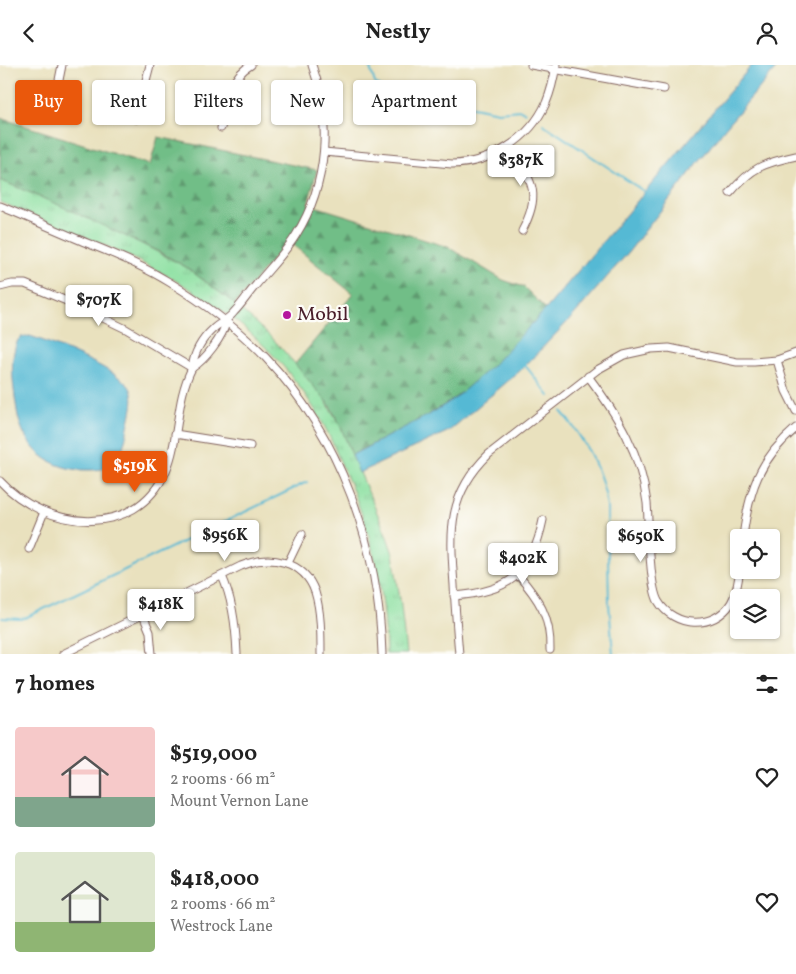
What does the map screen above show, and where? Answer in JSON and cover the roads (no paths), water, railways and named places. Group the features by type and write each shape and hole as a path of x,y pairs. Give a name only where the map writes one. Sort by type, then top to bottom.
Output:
{"street":[{"path":"59,80 62,65"},
{"path":"146,80 150,65"},
{"path":"221,128 234,80 251,65"},
{"path":"0,481 15,495 44,512 62,518 93,521 117,516 134,508 149,496 163,477 169,462 181,398 195,354 213,329 226,322 287,248 300,229 316,190 324,152 324,127 322,105 312,65"},
{"path":"531,65 556,67 664,89"},
{"path":"324,152 460,164 483,159 509,147 527,130 543,109 550,93 556,67"},
{"path":"509,147 527,175 533,192 533,207 522,231"},
{"path":"730,193 748,175 762,165 796,155"},
{"path":"0,206 143,267 170,282 226,322 251,343 285,380 309,413 338,465 355,507 369,550 378,600 382,654"},
{"path":"0,287 24,284 92,312 140,337 192,368"},
{"path":"459,654 451,529 458,499 466,482 477,466 489,454 588,377 616,359 633,352 651,349 681,350 737,362 777,360 796,353"},
{"path":"777,360 788,397 796,411"},
{"path":"588,377 618,418 629,438 637,460 647,503 654,591 662,607 674,617 684,621 697,623 711,620 724,612 733,600 738,579"},
{"path":"744,529 749,501 758,475 774,449 796,428"},
{"path":"174,434 250,446"},
{"path":"29,549 44,512"},
{"path":"454,596 490,591 518,575 528,563 536,548 543,520"},
{"path":"288,563 302,534"},
{"path":"62,654 246,564 259,560 276,560 288,563 304,574 314,591 319,618 321,654"},
{"path":"518,575 533,592 544,611 548,625 550,650"},
{"path":"222,576 232,610 237,654"},
{"path":"143,615 151,640 152,654"}],"water":[{"path":"752,65 779,65 725,128 627,254 574,315 521,370 449,431 359,473 352,455 430,414 454,399 493,365 546,309"},
{"path":"30,336 67,350 96,364 128,385 133,397 124,442 117,459 108,467 98,470 74,469 50,462 40,455 25,436 17,411 12,365 18,340 21,337"}],"waterway":[{"path":"369,65 375,83 383,89 498,112 521,110 525,113"},
{"path":"543,124 645,192"},
{"path":"525,365 549,396"},
{"path":"561,411 577,432 591,456 602,481 605,494 613,654"},
{"path":"2,618 21,619 27,617 307,482"}],"place":[{"name":"Mobil","path":"287,315"}]}
